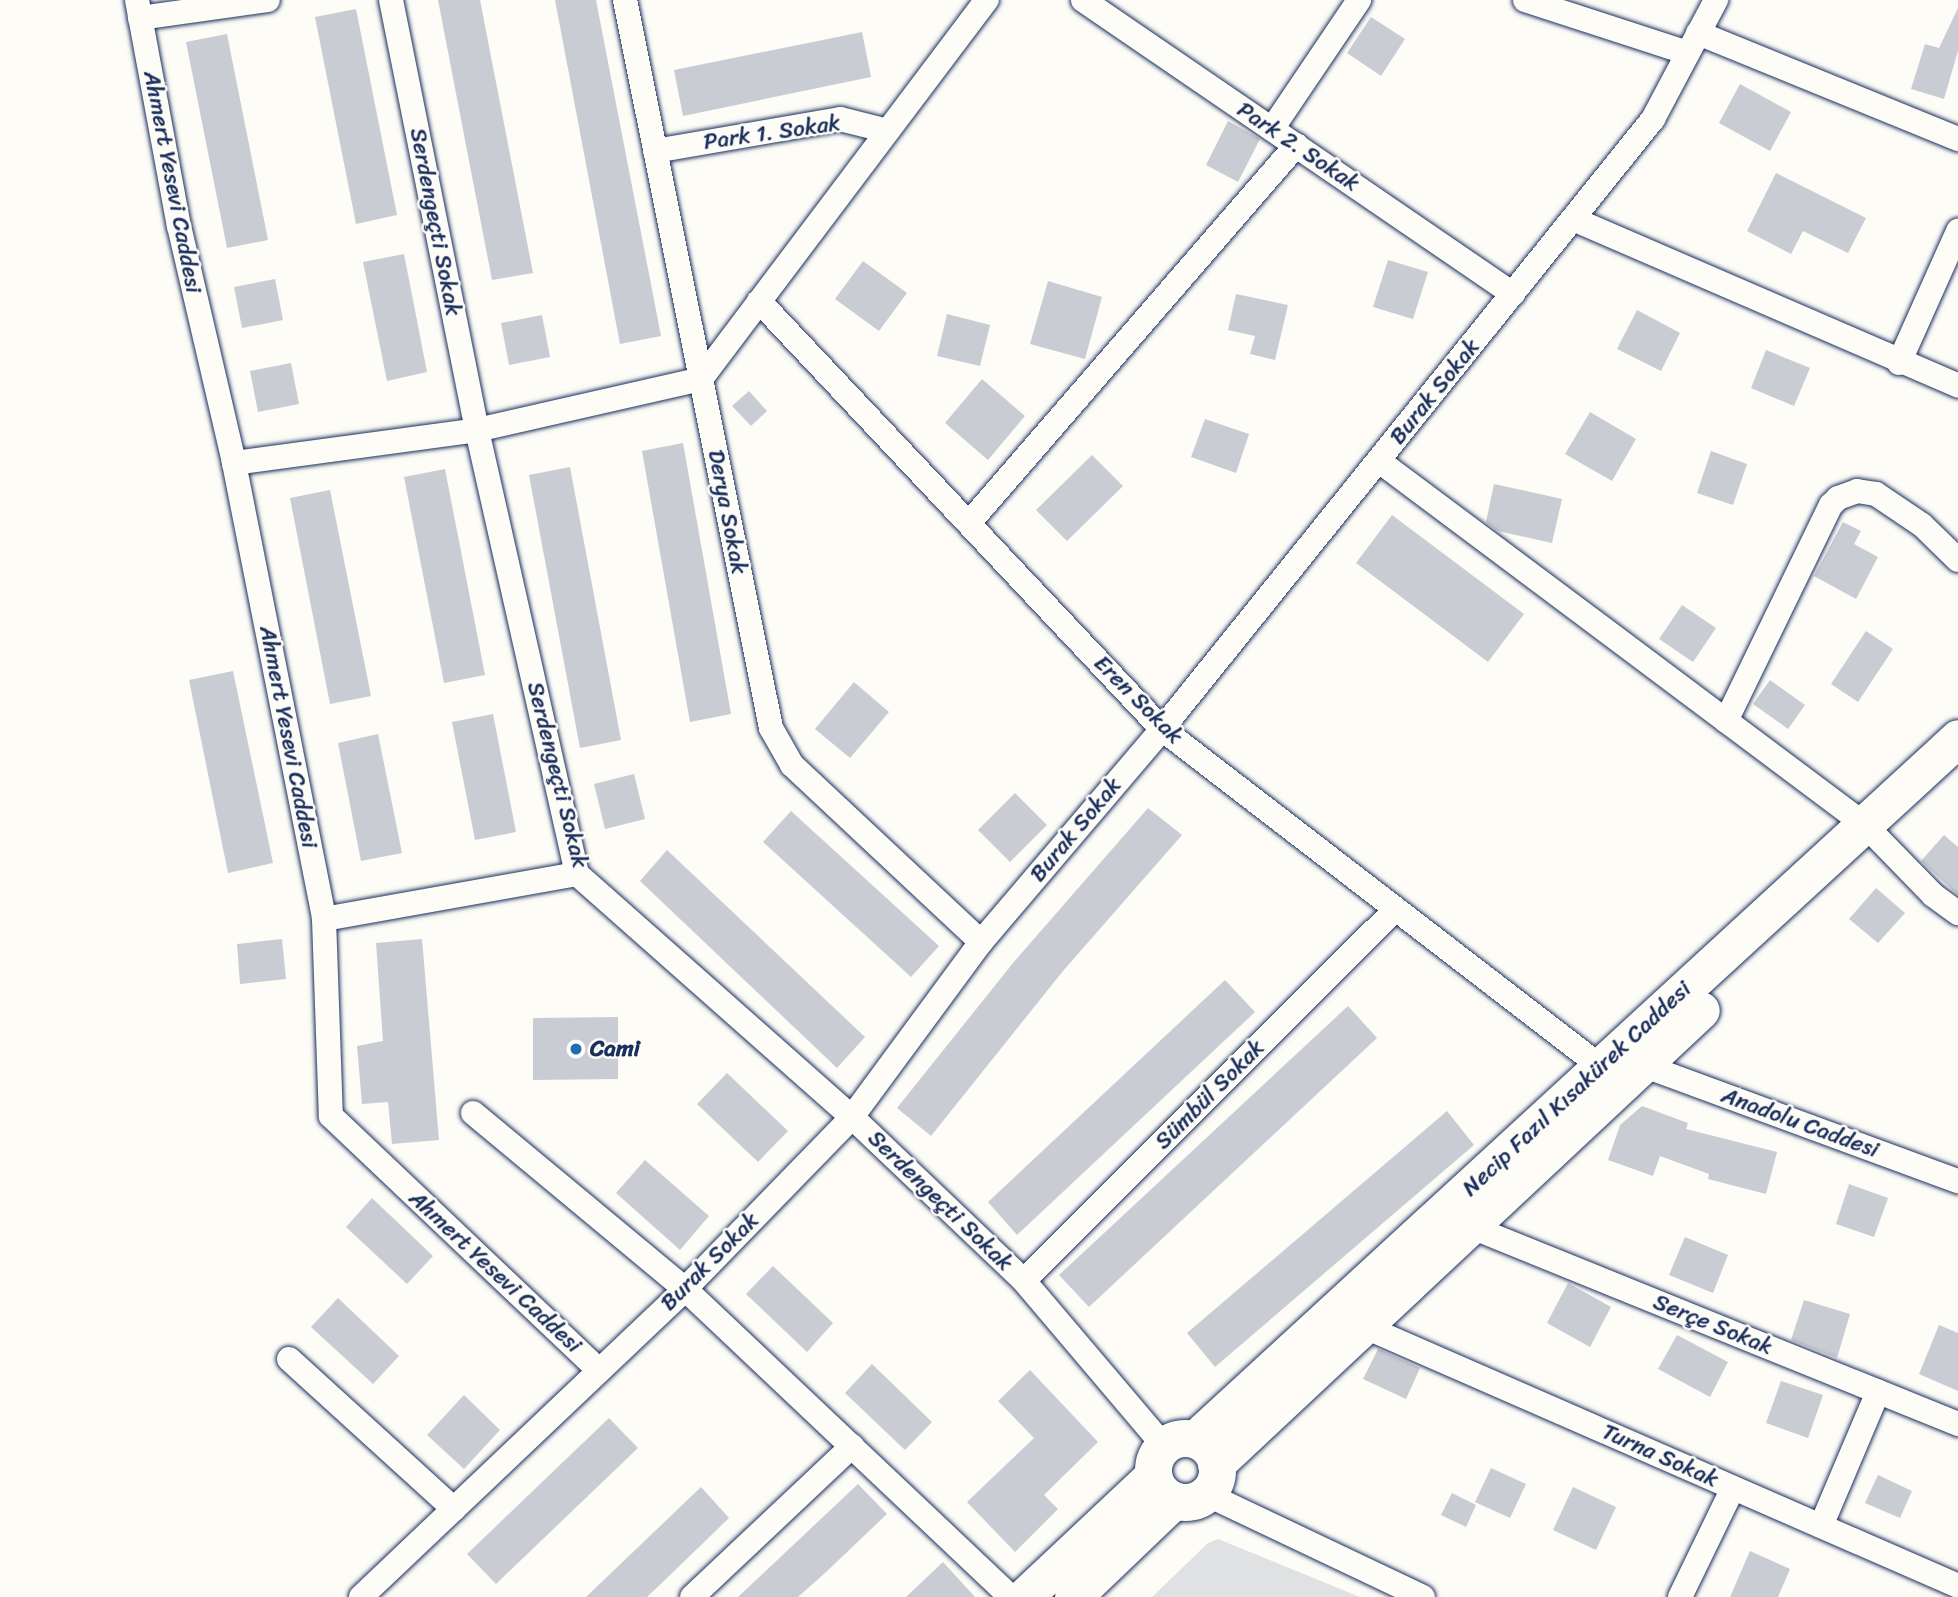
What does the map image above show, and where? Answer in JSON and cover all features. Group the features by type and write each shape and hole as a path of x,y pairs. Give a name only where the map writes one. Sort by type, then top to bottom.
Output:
{"street":[{"path":"138,9 268,0"},
{"name":"Serdengeçti Sokak","path":"391,0 477,429 577,874 852,1117 1024,1282 1185,1470"},
{"name":"Derya Sokak","path":"625,0 766,712 777,742 792,765 981,942"},
{"path":"234,463 477,429 701,379 986,0"},
{"name":"Park 2. Sokak","path":"1083,0 1513,294"},
{"path":"1272,129 1359,0"},
{"path":"1525,0 1693,43 1958,139"},
{"name":"Burak Sokak","path":"361,1597 685,1289 852,1117 981,942 1162,729 1653,119 1716,0"},
{"name":"Ahmert Yesevi Caddesi","path":"138,9 179,226 234,463 324,919 331,1116 599,1370"},
{"name":"Park 1. Sokak","path":"655,151 840,120 888,131"},
{"path":"969,523 1296,145"},
{"path":"1573,219 1899,363 1958,386"},
{"path":"1899,363 1958,231"},
{"name":"Eren Sokak","path":"759,302 1162,729 1601,1067"},
{"path":"1379,461 1873,833 1933,895 1958,913"},
{"path":"1726,721 1831,505 1839,498 1857,491 1876,494 1922,525 1958,560"},
{"name":"Necip Fazıl Kısakürek Caddesi","path":"1024,1597 1363,1326 1642,1065 1873,833 1958,738"},
{"name":"Necip Fazıl Kısakürek Caddesi","path":"1073,1597 1185,1470 1601,1067 1873,833 1958,772"},
{"path":"324,919 577,874"},
{"name":"Sümbül Sokak","path":"1024,1282 1396,909"},
{"name":"Anadolu Caddesi","path":"1642,1065 1958,1181"},
{"path":"473,1113 685,1289 1011,1597"},
{"name":"Serçe Sokak","path":"1469,1226 1958,1424"},
{"name":"Turna Sokak","path":"1363,1326 1958,1586"},
{"path":"289,1359 454,1509"},
{"path":"1821,1526 1878,1392"},
{"path":"692,1597 852,1447"},
{"path":"1185,1470 1423,1597"},
{"path":"1680,1597 1733,1488"}],"shaded area":[{"path":"1218,1539 1360,1597 1152,1597 1208,1543"}],"building":[{"path":"438,0 480,0 533,273 492,280"},
{"path":"555,0 596,0 661,336 620,344"},
{"path":"1958,8 1958,51 1944,99 1911,89 1925,44 1939,48"},
{"path":"356,9 397,215 356,224 315,17"},
{"path":"1371,17 1405,39 1381,76 1347,53"},
{"path":"862,32 871,77 683,116 674,70"},
{"path":"227,34 268,240 227,248 186,42"},
{"path":"1740,84 1791,112 1770,151 1719,123"},
{"path":"1228,121 1260,139 1238,182 1206,165"},
{"path":"1776,173 1866,218 1848,253 1803,231 1791,254 1747,231"},
{"path":"404,254 427,372 387,381 363,262"},
{"path":"1388,260 1428,272 1413,319 1373,307"},
{"path":"863,261 907,293 879,331 835,299"},
{"path":"275,279 283,320 242,328 234,287"},
{"path":"1048,281 1102,297 1085,359 1030,344"},
{"path":"1236,294 1288,305 1275,360 1250,354 1255,336 1228,330"},
{"path":"1637,310 1680,333 1661,371 1617,349"},
{"path":"947,314 990,325 980,366 937,356"},
{"path":"542,315 550,357 509,365 501,323"},
{"path":"1766,350 1810,368 1794,406 1751,388"},
{"path":"291,363 299,404 258,412 250,371"},
{"path":"982,379 1025,416 988,460 945,423"},
{"path":"749,391 767,411 751,426 732,406"},
{"path":"1590,412 1636,439 1612,481 1565,454"},
{"path":"1205,419 1249,434 1236,473 1191,457"},
{"path":"683,443 731,714 690,722 642,451"},
{"path":"1711,451 1747,464 1733,505 1697,493"},
{"path":"1092,455 1123,486 1067,541 1036,510"},
{"path":"570,467 621,740 580,748 529,475"},
{"path":"445,469 485,675 444,683 404,477"},
{"path":"1494,484 1562,499 1552,543 1498,531 1486,522"},
{"path":"330,490 371,696 330,704 290,498"},
{"path":"1392,515 1524,614 1488,662 1356,563"},
{"path":"1843,522 1861,531 1854,544 1878,557 1856,599 1814,576"},
{"path":"1682,605 1716,628 1693,662 1659,639"},
{"path":"1866,631 1893,649 1858,702 1831,684"},
{"path":"233,671 273,863 228,873 189,680"},
{"path":"1770,680 1805,705 1788,729 1753,704"},
{"path":"854,682 889,712 850,758 815,729"},
{"path":"493,714 516,832 475,840 452,722"},
{"path":"378,734 402,853 361,861 338,743"},
{"path":"634,774 645,819 605,829 594,784"},
{"path":"1015,793 1047,825 1010,862 978,830"},
{"path":"1148,808 1182,835 1063,971 931,1136 897,1108 1013,963"},
{"path":"791,811 939,946 911,977 763,842"},
{"path":"1944,835 1958,847 1958,895 1921,861"},
{"path":"667,850 865,1037 837,1068 640,881"},
{"path":"1876,888 1905,913 1878,943 1849,919"},
{"path":"282,939 286,979 240,984 237,944"},
{"path":"422,939 439,1140 392,1144 388,1102 362,1104 357,1046 383,1041 376,943"},
{"path":"1225,980 1255,1012 1017,1235 988,1202"},
{"path":"1348,1006 1377,1038 1089,1307 1059,1275"},
{"name":"Cami","path":"618,1017 618,1079 533,1080 533,1018"},
{"path":"727,1073 788,1131 758,1162 697,1104"},
{"path":"1642,1106 1688,1123 1686,1129 1777,1152 1766,1194 1708,1179 1709,1174 1660,1156 1653,1176 1608,1160 1620,1125"},
{"path":"1447,1111 1474,1145 1215,1367 1187,1333"},
{"path":"645,1160 709,1216 680,1250 616,1193"},
{"path":"1849,1184 1888,1198 1874,1237 1836,1224"},
{"path":"372,1198 433,1256 407,1284 346,1227"},
{"path":"1685,1237 1728,1255 1713,1293 1669,1275"},
{"path":"773,1266 833,1323 807,1352 746,1294"},
{"path":"1568,1283 1611,1307 1590,1347 1547,1323"},
{"path":"338,1298 399,1356 373,1384 311,1327"},
{"path":"1804,1300 1850,1314 1837,1358 1791,1340"},
{"path":"1939,1325 1958,1333 1958,1391 1919,1374"},
{"path":"1677,1335 1728,1362 1710,1397 1658,1369"},
{"path":"1378,1349 1420,1368 1406,1399 1363,1379"},
{"path":"872,1364 932,1422 905,1450 845,1393"},
{"path":"1030,1370 1098,1442 1044,1495 1058,1509 1015,1552 967,1502 1034,1438 998,1401"},
{"path":"1781,1381 1823,1395 1808,1438 1766,1423"},
{"path":"464,1395 500,1430 464,1469 427,1435"},
{"path":"609,1418 638,1448 496,1584 467,1554"},
{"path":"1491,1468 1526,1484 1510,1518 1475,1502"},
{"path":"1878,1475 1912,1491 1900,1518 1865,1503"},
{"path":"858,1484 887,1514 825,1573 798,1597 738,1597"},
{"path":"701,1487 729,1518 667,1578 647,1597 586,1597"},
{"path":"1573,1487 1616,1507 1596,1550 1553,1530"},
{"path":"1452,1493 1476,1505 1466,1527 1441,1515"},
{"path":"1750,1551 1790,1569 1778,1597 1730,1597"},
{"path":"943,1562 975,1597 906,1597"}],"place":[{"name":"Cami","path":"576,1049"}]}
